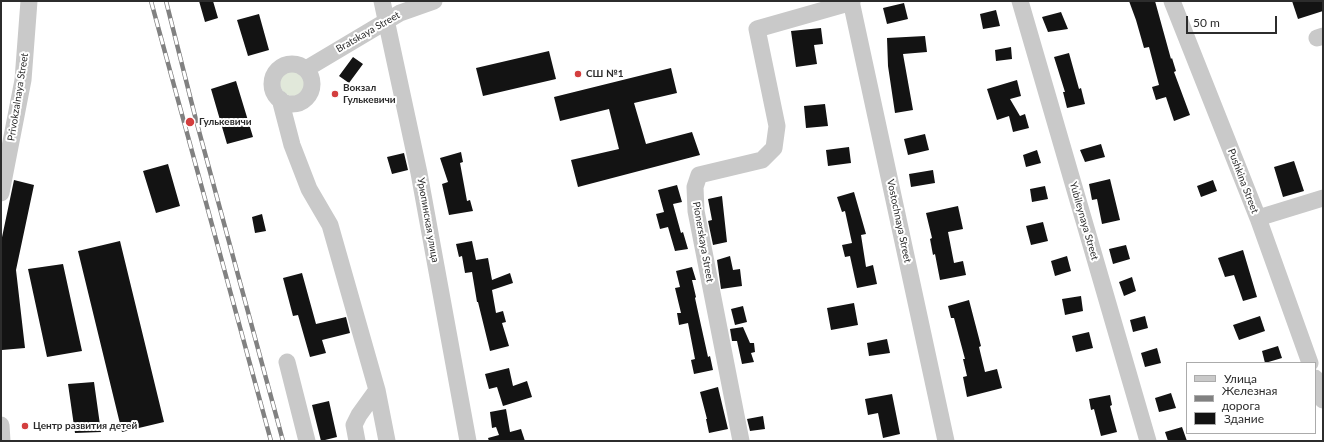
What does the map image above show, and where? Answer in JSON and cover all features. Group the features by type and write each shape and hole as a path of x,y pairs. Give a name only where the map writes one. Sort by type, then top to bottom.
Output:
{"street":[{"name":"Privokzalnaya Street","path":"1,193 23,80 29,1"},
{"name":"Урюпинская улица","path":"382,1 419,173 468,441"},
{"name":"Bratskaya Street","path":"306,69 400,13 434,1"},
{"name":"Yubileynaya Street","path":"1020,1 1148,441"},
{"name":"Pushkina Street","path":"1172,1 1258,218 1310,362"},
{"name":"Pionerskaya Street","path":"741,441 696,211 695,187 699,175 762,160 774,148 778,126 757,29 851,2"},
{"name":"Vostochnaya Street","path":"851,2 946,441"},
{"path":"294,64 306,69 312,81 312,88 305,99 292,104 286,103 280,99 276,95 272,82 277,71 282,67 294,64"},
{"path":"280,99 292,145 309,189 330,225 377,390 387,441"},
{"path":"1258,218 1323,198"},
{"path":"287,362 307,441"},
{"path":"1316,381 1323,400"},
{"path":"357,441 354,425 359,415 377,390"},
{"path":"1,425 2,441"}],"shaded area":[{"path":"293,70 302,74 306,83 302,92 293,96 284,92 280,83 284,74"}],"building":[{"path":"199,1 213,1 218,18 205,22"},
{"path":"1129,1 1155,1 1171,59 1172,58 1176,71 1174,72 1190,115 1174,121 1166,97 1156,100 1152,87 1159,85 1149,47 1144,48"},
{"path":"1292,1 1323,1 1323,11 1298,19"},
{"path":"904,3 908,19 887,24 883,8"},
{"path":"996,10 1000,26 983,29 980,14"},
{"path":"1061,12 1068,29 1048,32 1042,17"},
{"path":"259,14 269,50 248,56 237,20"},
{"path":"821,28 823,44 814,45 817,64 796,67 791,31"},
{"path":"925,36 927,52 903,54 913,110 895,113 888,66 887,38"},
{"path":"1011,47 1012,59 996,61 995,50"},
{"path":"549,51 556,79 483,96 476,68"},
{"path":"1069,53 1079,89 1081,88 1085,104 1067,108 1063,92 1065,92 1054,57"},
{"path":"353,57 363,64 349,83 339,76"},
{"path":"671,68 677,93 634,103 646,144 692,132 700,155 578,187 571,160 619,149 609,109 560,121 554,97"},
{"path":"1017,80 1021,96 1010,99 1020,116 1025,114 1029,128 1013,132 1009,116 997,120 987,89"},
{"name":"Гулькевичи","path":"236,81 253,137 227,144 211,89"},
{"path":"825,104 828,126 806,128 804,106"},
{"path":"925,134 929,150 908,155 904,139"},
{"path":"1101,144 1105,157 1085,162 1080,150"},
{"path":"849,147 851,163 828,166 826,150"},
{"path":"1037,150 1041,163 1026,167 1023,155"},
{"path":"461,152 463,162 460,163 467,201 470,200 473,211 449,215 442,184 448,182 440,158"},
{"path":"404,153 408,170 392,174 387,157"},
{"path":"1294,161 1304,191 1283,197 1274,167"},
{"path":"168,164 180,206 156,213 143,171"},
{"path":"933,170 935,183 911,187 909,174"},
{"path":"1110,179 1120,220 1102,224 1097,199 1092,200 1089,184"},
{"path":"14,180 34,185 16,270 25,348 2,350 1,242"},
{"path":"1213,180 1217,191 1201,197 1197,186"},
{"path":"677,185 682,202 673,204 681,233 683,232 688,249 675,251 668,227 660,229 656,214 664,212 658,190"},
{"path":"1045,186 1048,199 1032,202 1030,189"},
{"path":"854,192 866,234 861,235 866,267 873,265 877,284 857,288 850,256 845,257 842,245 852,243 845,211 842,212 837,197"},
{"path":"722,196 727,242 713,245 708,221 712,220 708,199"},
{"path":"958,206 963,229 948,232 954,263 963,261 966,275 940,280 935,254 933,255 930,239 932,238 926,213"},
{"path":"262,214 266,231 255,233 252,217"},
{"path":"1043,222 1048,241 1031,245 1026,226"},
{"path":"120,241 164,422 122,432 78,251"},
{"path":"472,241 476,260 488,258 492,280 510,273 513,283 492,290 496,313 503,311 506,322 502,323 509,346 490,351 477,302 472,272 465,273 462,256 459,257 456,244"},
{"path":"1126,245 1130,259 1113,264 1109,249"},
{"path":"1243,250 1257,297 1243,301 1234,275 1225,277 1218,258"},
{"path":"730,256 733,270 740,269 742,286 721,289 717,260"},
{"path":"1067,256 1071,271 1055,276 1051,261"},
{"path":"63,264 82,351 47,357 28,269"},
{"path":"692,267 696,280 692,280 695,298 708,357 710,356 713,370 694,374 691,360 695,359 688,323 679,325 677,313 681,313 675,288 680,287 676,271"},
{"path":"302,273 316,324 346,317 350,333 322,340 326,353 310,357 298,315 293,316 283,278"},
{"path":"1132,277 1136,291 1124,296 1119,282"},
{"path":"1081,296 1083,311 1065,315 1062,299"},
{"path":"969,300 981,346 979,347 985,372 997,369 1002,388 967,397 963,377 967,376 963,359 965,359 954,318 951,318 948,306"},
{"path":"854,303 858,325 831,330 827,308"},
{"path":"743,306 747,322 735,325 731,309"},
{"path":"1145,316 1148,328 1133,332 1130,320"},
{"path":"1260,316 1265,331 1239,340 1233,325"},
{"path":"743,327 750,343 754,343 755,352 751,353 754,362 742,364 737,341 732,341 730,329"},
{"path":"1089,332 1093,348 1076,352 1072,336"},
{"path":"887,339 890,353 869,356 867,343"},
{"path":"1278,346 1282,358 1265,362 1262,351"},
{"path":"1157,348 1161,363 1145,367 1141,353"},
{"path":"509,368 513,386 527,381 532,397 503,406 497,387 489,389 485,374"},
{"path":"94,382 101,432 75,433 68,384"},
{"path":"718,387 728,429 709,433 700,392"},
{"path":"1171,393 1176,408 1159,412 1155,398"},
{"path":"892,394 900,434 883,438 878,413 868,415 865,399"},
{"path":"1110,395 1112,405 1110,406 1117,432 1101,436 1094,409 1091,410 1089,399"},
{"path":"329,401 337,437 321,441 312,405"},
{"path":"506,409 510,432 521,429 525,441 489,441 488,438 499,435 496,427 492,428 490,412"},
{"path":"763,416 765,429 750,431 747,419"},
{"path":"1182,427 1187,441 1168,441 1165,432"}],"railway":[{"path":"151,1 271,441"},
{"path":"166,1 196,120 283,441"}],"place":[{"name":"СШ №1","path":"578,74"},
{"name":"Вокзал Гулькевичи","path":"335,94"},
{"name":"Гулькевичи","path":"190,122"},
{"name":"Центр развития детей","path":"25,426"}]}
